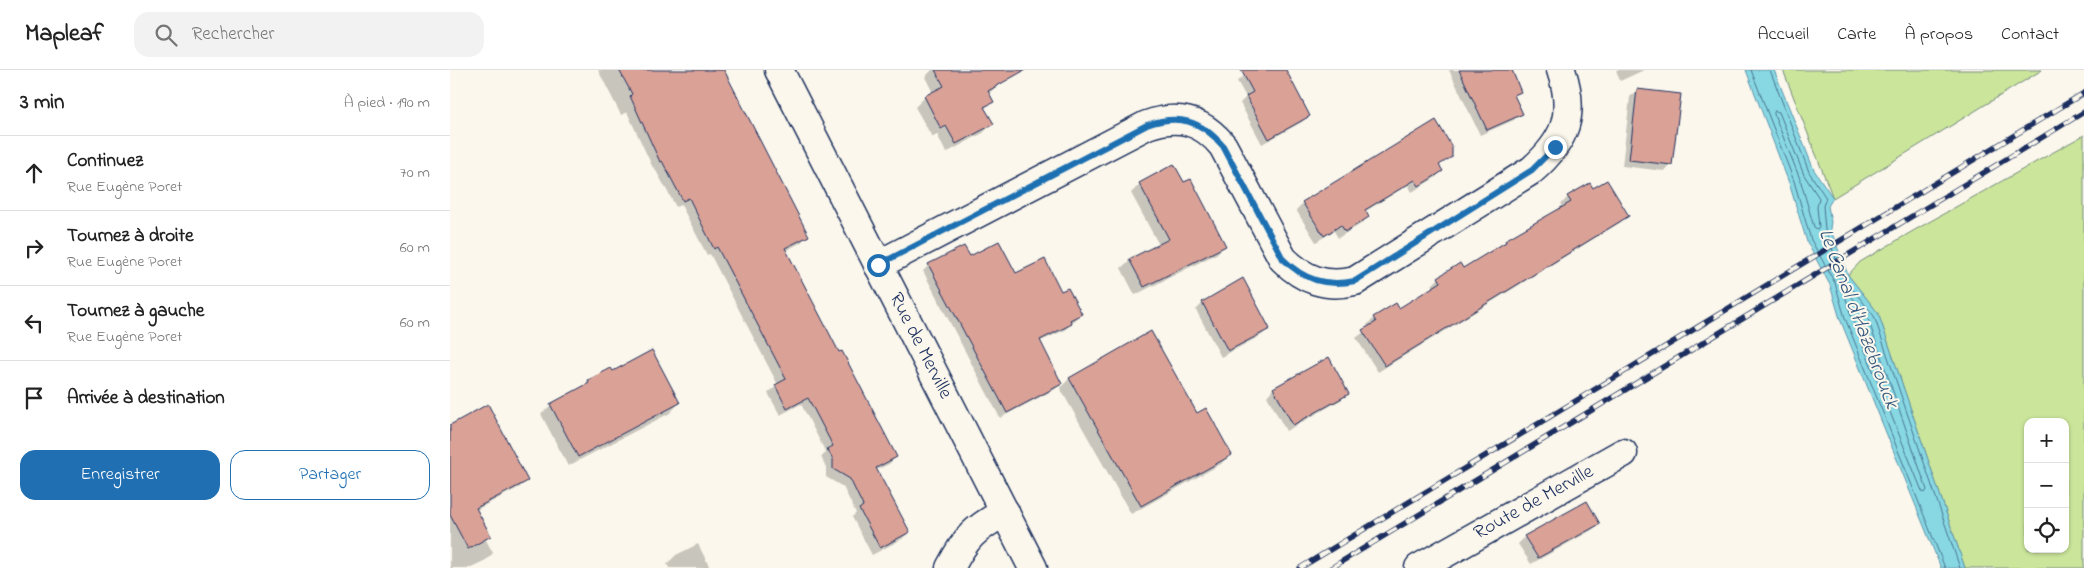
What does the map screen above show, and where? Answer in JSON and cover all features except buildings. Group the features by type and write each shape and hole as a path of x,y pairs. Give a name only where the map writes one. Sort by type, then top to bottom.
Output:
{"street":[{"name":"Rue de Merville","path":"779,70 1033,568"},
{"path":"878,265 1147,125 1161,120 1176,119 1190,122 1203,128 1223,146 1283,259 1294,270 1318,282 1342,284 1355,281 1532,170 1545,158 1555,147 1563,133 1567,118 1569,103 1567,88 1561,70"},
{"name":"Route de Merville","path":"1419,568 1623,453"},
{"path":"950,568 972,533 980,526 1005,512"}],"green space":[{"path":"1783,70 2042,70 1833,198"},
{"path":"2084,135 2084,568 1965,568 1878,313 1848,275 1860,262"}],"water":[{"name":"Le Canal d'Hazebrouck","path":"1746,70 1774,70 1814,170 1833,198 1828,206 1831,222 1830,228 1848,275 1878,313 1965,568 1941,568 1840,319 1830,285 1807,242 1789,183"}],"railway":[{"path":"1300,568 2084,93"},
{"path":"1331,568 2084,112"}],"route":[{"path":"878,265 1147,125 1161,120 1176,119 1190,122 1203,128 1223,146 1283,259 1294,270 1318,282 1342,284 1355,281 1532,170 1555,147"}]}
